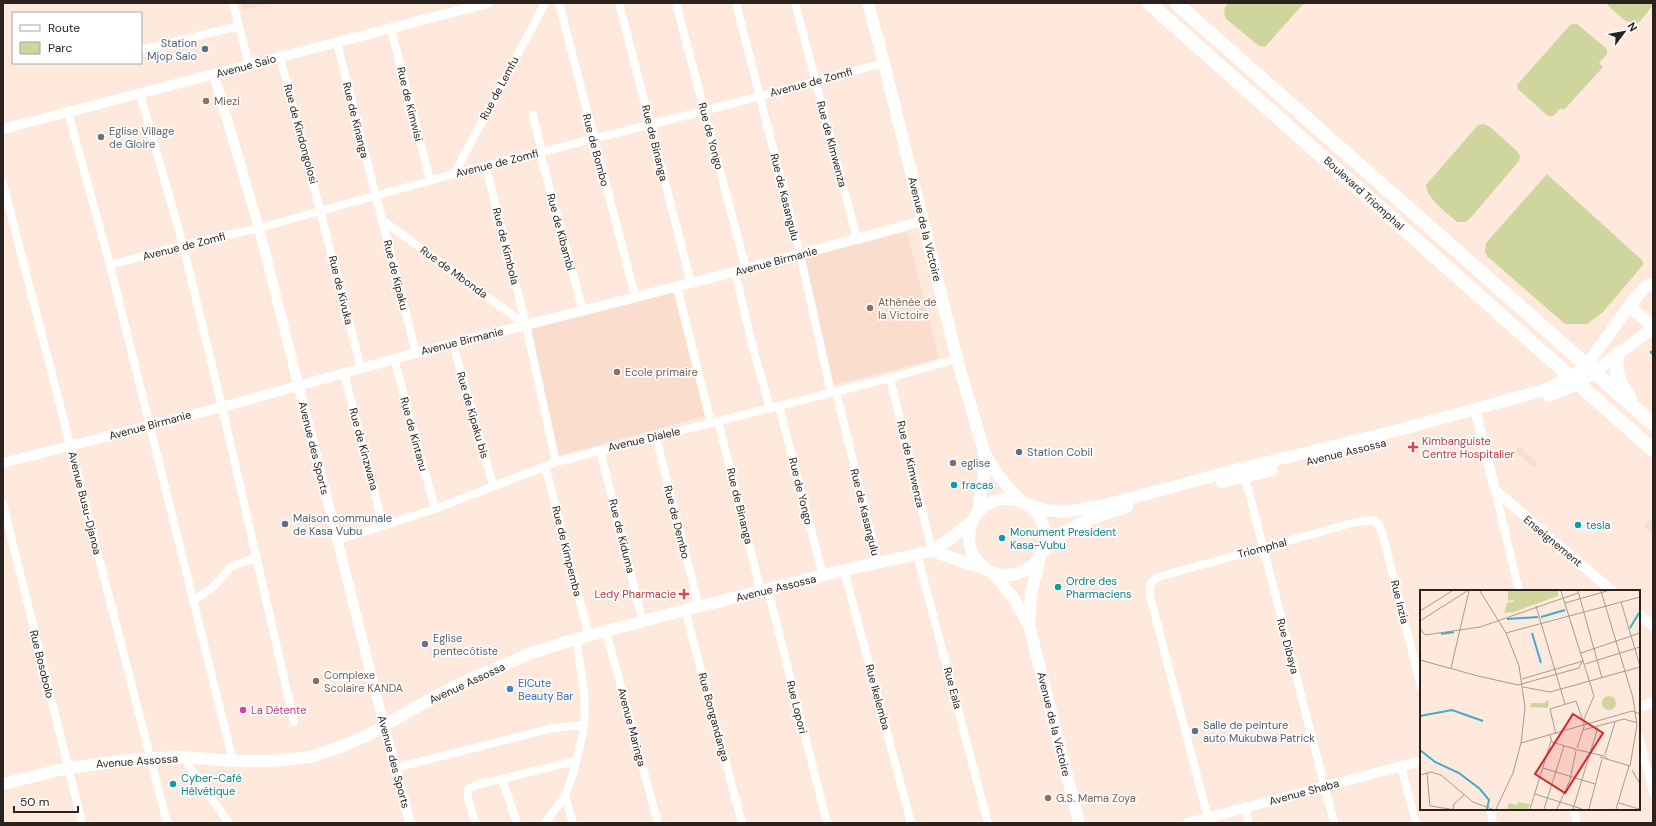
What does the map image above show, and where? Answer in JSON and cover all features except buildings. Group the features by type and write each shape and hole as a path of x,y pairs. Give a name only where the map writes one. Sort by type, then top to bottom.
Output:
{"highway":[{"name":"Boulevard Triomphal","path":"1149,3 1653,450"},
{"name":"Boulevard Triomphal","path":"1176,3 1653,424"},
{"path":"1618,354 1616,368 1618,378 1622,388 1642,415"}],"main road":[{"name":"Avenue de la Victoire","path":"868,3 957,359 984,454"},
{"path":"1590,369 1629,306 1651,282"},
{"path":"1629,306 1653,328"},
{"name":"Avenue Assossa","path":"1110,508 1391,432 1476,413 1560,384 1575,381 1590,369 1618,354 1653,328"},
{"path":"984,454 999,476 1024,503 1038,514 1044,528 1045,544 1031,594 1029,625"},
{"path":"984,454 984,474 975,516 970,531 970,542 973,554 980,563 991,571 1012,596 1029,625"},
{"path":"932,551 954,536 985,506 998,500 1012,499 1044,510 1065,512 1110,508"},
{"path":"932,551 1003,575 1014,575 1034,565 1059,535 1110,508"},
{"name":"Avenue Assossa","path":"3,784 68,768 104,762 150,758 272,761 310,756 340,747 368,735 471,679 531,654 576,639 844,570 932,551"},
{"name":"Avenue de la Victoire","path":"1029,625 1079,823"}],"street":[{"path":"233,3 250,65"},
{"name":"Avenue Saio","path":"3,129 488,3"},
{"name":"Rue de Lemfu","path":"454,174 545,3"},
{"name":"Rue de Bombo","path":"559,3 593,139 635,296"},
{"name":"Rue de Binanga","path":"619,3 690,283"},
{"name":"Rue de Yongo","path":"676,3 746,269"},
{"name":"Rue de Kasangulu","path":"736,3 800,254 833,392 878,562"},
{"name":"Rue de KImwenza","path":"795,3 857,239"},
{"path":"142,50 239,26"},
{"name":"Rue de Kimwisi","path":"392,29 430,180"},
{"name":"Rue de Kinanga","path":"337,43 376,196"},
{"name":"Rue de Kindongolosi","path":"280,57 321,211"},
{"name":"Avenue de Zomfi","path":"110,265 260,228 430,180 704,111 884,63"},
{"name":"Avenue des Sports","path":"214,75 260,228 384,726 410,823"},
{"path":"140,94 183,246 222,407 294,722"},
{"path":"68,112 110,265 233,761"},
{"name":"Rue de Kibambi","path":"533,115 541,152 583,310"},
{"name":"Rue de Kimbola","path":"486,167 526,325"},
{"name":"Avenue Busu-Djanoa","path":"3,183 167,823"},
{"name":"Rue de Kipaku","path":"376,196 416,353"},
{"name":"Rue de Kivuka","path":"321,211 361,368"},
{"name":"Rue de Mbonda","path":"381,219 526,325"},
{"name":"Avenue Birmanie","path":"3,463 222,407 416,353 635,296 746,269 922,221"},
{"path":"734,272 770,408"},
{"name":"Rue de Binanga","path":"677,287 765,591"},
{"path":"526,325 556,462"},
{"name":"Rue de Kipaku bis","path":"453,344 493,485"},
{"name":"Rue de Kintanu","path":"394,359 435,509"},
{"name":"Avenue Dialele","path":"338,540 435,509 493,485 556,462 890,378 957,359"},
{"name":"Rue de Kinzwana","path":"344,373 383,526"},
{"name":"Rue de Kimwenza","path":"890,378 932,551"},
{"name":"Rue de Yongo","path":"779,406 823,576"},
{"path":"1476,413 1519,590"},
{"name":"Rue de Dembo","path":"656,438 699,607"},
{"name":"Rue de Kiduma","path":"600,450 643,622"},
{"name":"Rue de Kimpemba","path":"545,466 589,636"},
{"name":"Rue Dibaya","path":"1244,472 1262,548 1334,823"},
{"name":"Enseignement","path":"1495,490 1611,590"},
{"name":"Rue Bosobolo","path":"3,504 82,823"},
{"name":"Triomphal","path":"1208,818 1150,596 1149,587 1151,581 1158,577 1356,522 1374,520"},
{"name":"Rue Inzia","path":"1374,520 1379,525 1384,536 1420,683"},
{"name":"Rue Eala","path":"917,554 988,823"},
{"path":"193,601 212,588 231,567 257,558"},
{"name":"Rue Ikelemba","path":"844,570 911,823"},
{"name":"Rue Lopori","path":"765,591 827,823"},
{"name":"Rue Bongandanga","path":"685,610 742,823"},
{"path":"1640,615 1653,626"},
{"name":"Avenue Maringa","path":"606,632 658,823"},
{"path":"544,823 565,796 582,737 584,690 576,639"},
{"path":"1640,707 1653,702"},
{"path":"395,768 553,728 583,725"},
{"path":"1640,740 1653,793"},
{"path":"183,758 229,823"},
{"path":"475,823 468,798 468,789 476,785 576,761"},
{"name":"Avenue Shaba","path":"1188,823 1420,761"},
{"path":"1401,766 1416,823"},
{"path":"502,779 517,823"},
{"path":"565,796 572,823"},
{"path":"1245,808 1249,823"},
{"path":"1490,810 1493,823"},
{"path":"1573,810 1577,823"}],"shaded area":[{"path":"241,3 272,3 243,11"},
{"name":"Athénée de la Victoire","path":"907,232 939,358 832,385 802,258"},
{"name":"Ecole primaire","path":"673,292 705,416 557,456 531,328"},
{"path":"1519,446 1538,463 1534,468 1515,451"},
{"path":"1651,519 1653,521 1653,534 1644,526"}],"green space":[{"path":"1228,3 1304,3 1265,47 1259,46 1226,19 1224,11"},
{"path":"1605,3 1653,4 1639,22 1631,23 1626,21"},
{"path":"1577,24 1607,49 1607,54 1599,63 1603,67 1564,110 1561,108 1553,116 1548,116 1518,89 1517,85 1570,25"},
{"path":"1484,124 1490,127 1517,151 1520,156 1519,161 1466,222 1457,222 1434,201 1427,190 1426,185 1478,125"},
{"path":"1547,174 1643,261 1643,265 1603,312 1587,324 1565,324 1488,257 1485,252 1486,243"}],"place":[{"name":"Station Mjop Saio","path":"205,49"},
{"name":"Miezi","path":"206,101"},
{"name":"Eglise Village de Gloire","path":"101,137"},
{"name":"Athénée de la Victoire","path":"870,308"},
{"name":"Ecole primaire","path":"617,372"},
{"name":"Kimbanguiste Centre Hospitalier","path":"1413,447"},
{"name":"Station Cobil","path":"1019,452"},
{"name":"eglise","path":"953,463"},
{"name":"fracas","path":"954,485"},
{"name":"Maison communale de Kasa Vubu","path":"285,524"},
{"name":"tesla","path":"1578,525"},
{"name":"Monument President Kasa-Vubu","path":"1002,538"},
{"name":"Ordre des Pharmaciens","path":"1058,587"},
{"name":"Ledy Pharmacie","path":"684,594"},
{"name":"Eglise pentecôtiste","path":"425,644"},
{"name":"Complexe Scolaire KANDA","path":"316,681"},
{"name":"ElCute Beauty Bar","path":"510,689"},
{"name":"La Détente","path":"243,710"},
{"name":"Salle de peinture auto Mukubwa Patrick","path":"1195,731"},
{"name":"Cyber-Café Hélvétique","path":"173,784"},
{"name":"G.S. Mama Zoya","path":"1048,798"}]}
